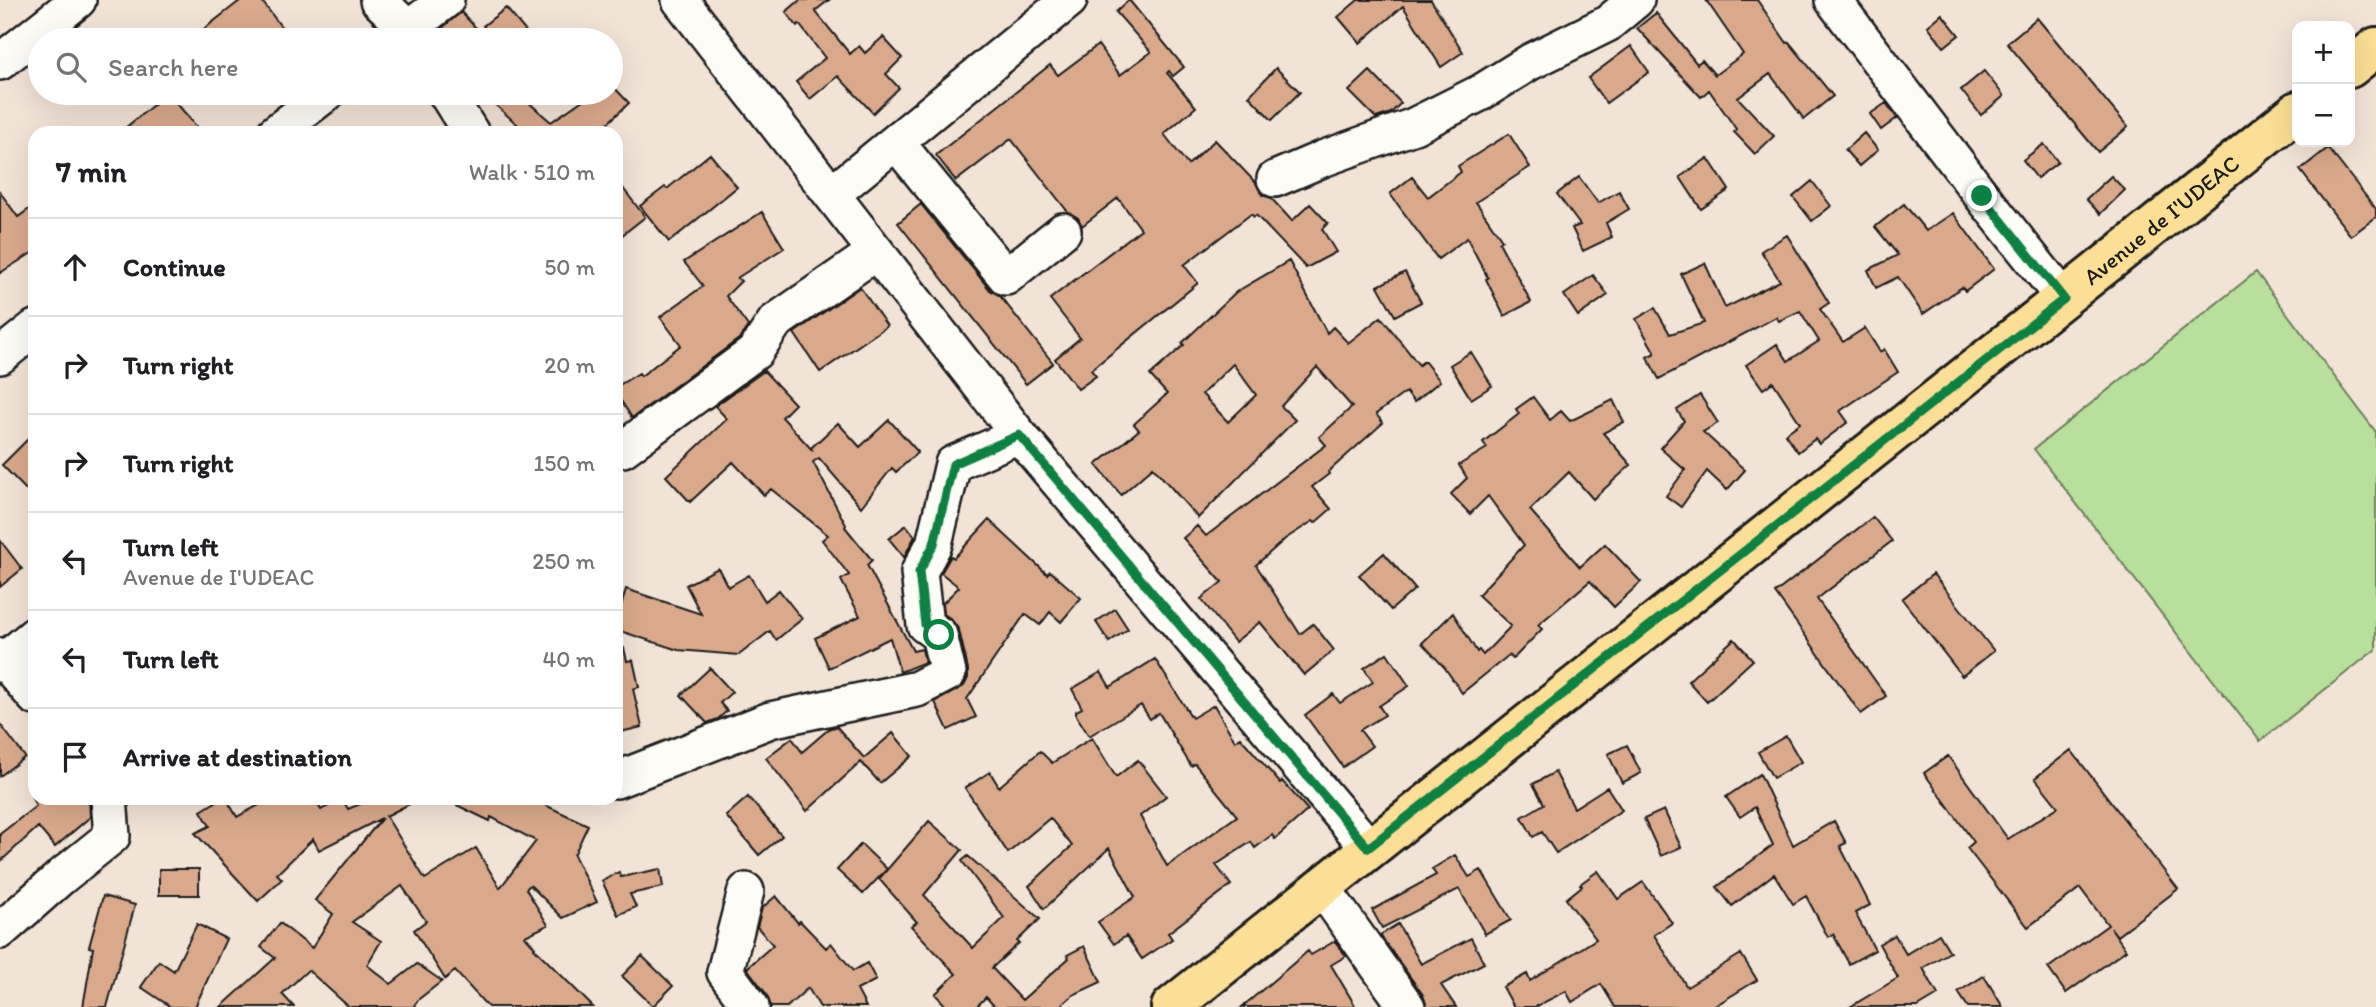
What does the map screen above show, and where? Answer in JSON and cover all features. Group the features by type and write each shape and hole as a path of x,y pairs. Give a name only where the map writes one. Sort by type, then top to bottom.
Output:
{"main road":[{"path":"2355,64 2376,47"},
{"name":"Avenue de I'UDEAC","path":"1171,1007 2292,115"}],"street":[{"path":"43,28 78,0"},
{"path":"378,0 399,28"},
{"path":"416,28 446,0"},
{"path":"680,0 1019,435 1368,848"},
{"path":"832,194 1069,0"},
{"path":"1275,179 1414,126 1447,110 1530,62 1607,24 1636,0"},
{"path":"1833,0 2064,299"},
{"path":"0,62 28,40"},
{"path":"284,126 311,105"},
{"path":"454,105 467,126"},
{"path":"896,142 1006,277 1063,231"},
{"path":"623,449 755,352 775,322 876,252"},
{"path":"0,356 28,334"},
{"path":"623,777 770,720 917,689 948,673 939,635 925,625 919,572 934,544 953,464 1019,435"},
{"path":"28,640 1,660 28,689"},
{"path":"0,930 112,836 110,805"},
{"path":"1321,886 1407,1007"},
{"path":"746,891 725,972 751,1007"}],"green space":[{"path":"2256,272 2376,432 2376,649 2260,741 2034,449"}],"building":[{"path":"241,0 261,0 282,28 205,28"},
{"path":"800,0 829,0 815,11 850,54 859,46 865,53 883,37 902,58 886,74 899,88 873,113 838,76 810,99 796,82 825,58 799,24 797,26 786,12"},
{"path":"1129,0 1184,67 1173,76 1169,71 1167,73 1196,107 1164,134 1188,165 1215,140 1256,183 1262,195 1271,198 1292,221 1310,204 1328,223 1322,229 1336,252 1306,268 1256,215 1254,217 1251,214 1184,265 1198,283 1091,370 1096,376 1078,389 1055,359 1080,338 1050,299 1141,229 1118,198 1082,226 1011,139 956,181 936,155 1050,65 1058,75 1098,45 1120,75 1151,52 1116,12"},
{"path":"1358,0 1431,0 1463,52 1441,67 1403,6 1360,43 1338,17"},
{"path":"1706,0 1757,0 1787,43 1789,42 1833,96 1804,119 1770,74 1738,98 1774,136 1755,154 1734,132 1736,129 1709,90 1701,97 1637,28 1656,13 1697,64 1702,60 1715,75 1743,54"},
{"path":"506,8 523,28 485,28 483,26"},
{"path":"461,12 476,28 442,28"},
{"path":"1942,14 1959,35 1944,47 1928,26"},
{"path":"2037,18 2128,127 2098,152 2007,43"},
{"path":"1631,46 1649,72 1606,103 1588,78"},
{"path":"1276,68 1300,92 1272,120 1249,96"},
{"path":"1370,71 1401,103 1391,113 1376,118 1349,91"},
{"path":"1984,71 2004,96 1981,115 1961,90"},
{"path":"623,97 629,103 608,123 610,126 519,126 496,105 532,105 551,122 576,105 623,105"},
{"path":"1886,103 1897,118 1881,130 1870,114"},
{"path":"153,105 178,105 196,126 128,126"},
{"path":"1864,133 1878,150 1859,166 1845,150"},
{"path":"1509,134 1530,167 1476,202 1502,240 1499,242 1531,302 1504,316 1467,238 1438,259 1390,194 1412,177 1428,197 1461,172 1458,166"},
{"path":"2044,144 2058,162 2037,178 2023,160"},
{"path":"2328,148 2376,209 2376,217 2351,236 2300,170"},
{"path":"710,154 737,187 669,242 640,206 665,187 667,189"},
{"path":"1708,158 1729,190 1701,209 1680,177"},
{"path":"2111,176 2125,190 2100,214 2086,199"},
{"path":"1579,177 1598,203 1619,191 1629,209 1606,223 1612,237 1583,251 1572,228 1580,225 1557,194"},
{"path":"1812,181 1831,206 1812,221 1793,197"},
{"path":"623,188 645,217 623,234"},
{"path":"0,192 18,217 28,210 28,255 0,273"},
{"path":"921,204 1053,363 1026,384 898,223"},
{"path":"1904,204 1926,231 1953,213 1994,269 1965,291 1962,287 1923,314 1898,277 1876,288 1868,270 1898,255 1875,227"},
{"path":"762,212 784,248 737,278 741,281 726,296 748,326 740,338 632,418 623,404 623,383 639,373 641,376 681,345 660,317 703,286 684,262"},
{"path":"1787,235 1829,303 1820,309 1843,342 1865,328 1880,352 1884,349 1898,372 1840,411 1848,422 1819,444 1815,439 1798,452 1785,434 1800,423 1773,382 1763,389 1746,365 1777,344 1788,361 1819,341 1800,311 1779,321 1776,317 1659,379 1647,357 1655,353 1636,319 1655,308 1670,334 1704,323 1681,274 1705,263 1725,308 1780,281 1761,251"},
{"path":"1289,261 1327,333 1333,327 1348,343 1381,317 1419,365 1424,361 1440,381 1414,402 1406,392 1376,414 1383,423 1312,487 1331,509 1315,523 1313,521 1285,539 1256,565 1300,634 1313,624 1334,650 1304,675 1260,622 1235,642 1201,599 1222,582 1183,538 1197,526 1206,536 1326,445 1319,437 1352,407 1317,367 1281,406 1295,420 1198,518 1153,467 1121,495 1096,465 1139,430 1134,424 1167,394 1150,375 1236,292","holes":["1233,364 1256,395 1228,422 1202,394"]},
{"path":"1405,272 1421,302 1395,316 1378,286"},
{"path":"1593,275 1608,295 1578,316 1564,295"},
{"path":"860,287 887,326 820,372 794,333"},
{"path":"1471,352 1492,386 1471,399 1450,365"},
{"path":"764,371 795,404 782,417 813,451 811,448 838,423 860,447 889,420 918,452 896,472 892,468 861,507 819,458 813,462 845,527 872,560 867,565 913,651 922,649 925,662 900,672 890,638 829,668 815,638 860,616 841,580 849,575 822,540 828,535 771,489 764,495 733,462 690,502 666,476 727,419 715,406"},
{"path":"1700,395 1718,423 1703,432 1745,470 1727,490 1707,471 1681,507 1666,496 1685,470 1660,448 1684,421 1677,410"},
{"path":"1533,397 1550,420 1561,411 1570,421 1613,400 1624,422 1603,433 1631,465 1593,499 1569,472 1530,510 1580,567 1605,544 1641,582 1614,607 1590,581 1538,625 1542,629 1513,659 1509,655 1462,693 1445,668 1422,643 1453,613 1477,652 1479,650 1483,655 1511,626 1478,595 1524,545 1488,496 1470,514 1451,494 1467,478 1459,465 1487,448 1483,442 1519,414 1516,409"},
{"path":"28,439 28,492 2,465"},
{"path":"1873,517 1892,541 1817,599 1886,696 1861,714 1775,593"},
{"path":"989,520 1047,574 1050,571 1081,598 1061,622 1050,612 1040,625 1025,614 967,699 976,717 948,730 935,702 964,686 968,669 959,630 944,614 943,603 959,587 941,573 951,556 954,558"},
{"path":"906,525 915,536 904,557 889,539"},
{"path":"0,540 22,569 0,587"},
{"path":"1384,553 1415,589 1391,610 1359,575"},
{"path":"718,568 728,587 749,575 765,601 779,590 802,619 776,640 770,631 739,655 678,650 623,632 623,600 626,589 701,614 686,585"},
{"path":"1933,574 1994,651 1962,676 1902,599"},
{"path":"1115,609 1128,629 1109,642 1096,622"},
{"path":"1734,639 1753,660 1707,702 1688,681"},
{"path":"623,648 627,661 633,660 639,687 633,689 642,727 623,731"},
{"path":"1387,653 1409,686 1379,706 1385,715 1360,730 1372,746 1343,767 1305,715 1333,694 1340,703 1373,682 1364,668"},
{"path":"1155,659 1192,718 1214,705 1235,741 1240,737 1308,810 1275,839 1272,835 1255,848 1251,842 1216,865 1231,885 1168,933 1172,939 1142,959 1126,936 1114,944 1098,922 1135,897 1109,848 1044,909 1029,886 1072,846 1050,818 1008,853 965,788 990,772 999,787 1040,751 1052,763 1092,738 1116,777 1138,760 1166,796 1140,816 1167,866 1237,816 1195,764 1191,766 1159,713 1150,719 1141,705 1089,736 1076,715 1076,711 1082,708 1072,689 1101,672 1110,687"},
{"path":"710,668 732,692 720,703 727,711 718,719 707,723 681,695"},
{"path":"0,724 25,757 0,776"},
{"path":"837,727 864,758 893,733 912,756 880,783 861,762 807,811 766,758 792,738 802,752 830,728"},
{"path":"1786,736 1801,762 1773,778 1758,752"},
{"path":"1627,745 1641,773 1622,783 1608,754"},
{"path":"2071,750 2178,889 2117,936 2111,928 2126,950 2066,993 2048,968 2108,925 2080,888 2028,927 1967,848 1974,842 1924,773 1948,756 2008,839 2058,807 2035,778"},
{"path":"1555,772 1574,808 1607,787 1622,810 1556,853 1542,832 1533,837 1522,817 1544,804 1533,784"},
{"path":"1760,774 1793,845 1834,821 1846,843 1840,846 1870,905 1855,913 1875,950 1849,964 1833,934 1828,937 1806,896 1793,904 1774,874 1732,906 1717,887 1773,845 1755,807 1740,817 1726,797"},
{"path":"748,797 782,836 759,855 726,816"},
{"path":"89,805 90,817 55,847 38,827 0,862 0,834 36,806"},
{"path":"211,805 230,805 237,817 259,805 318,805 321,810 331,805 346,805 348,809 358,805 407,805 386,816 425,879 476,848 500,888 536,841 491,817 490,821 457,805 545,805 588,825 574,855 597,902 563,918 530,885 526,889 548,925 525,936 593,1007 488,1007 455,971 445,979 414,930 426,921 402,886 352,922 381,941 367,965 391,984 417,964 442,981 413,1007 349,1007 308,970 282,994 294,1007 221,1007 275,958 261,947 280,923 312,948 333,914 315,900 382,818 319,850 313,839 277,874 282,879 258,901 195,833 210,826 201,811"},
{"path":"1664,810 1681,847 1661,856 1644,819"},
{"path":"929,821 962,850 924,895 973,948 1004,918 962,861 968,856 1040,919 992,968 1022,1000 1069,958 1067,955 1084,946 1101,982 1073,995 1059,1007 995,1007 986,997 976,1007 947,1007 935,994 956,974 911,926 917,922 879,879"},
{"path":"861,844 887,869 863,894 837,870"},
{"path":"1455,855 1469,877 1481,870 1511,920 1485,934 1459,889 1382,928 1372,910 1436,875 1432,869"},
{"path":"159,869 199,869 199,895 159,895"},
{"path":"660,869 663,887 630,894 636,907 618,915 602,881 619,872 621,877"},
{"path":"1598,871 1618,899 1643,882 1672,923 1654,935 1687,987 1741,954 1757,980 1713,1007 1615,1007 1601,984 1572,1002 1566,991 1535,1007 1514,1007 1503,987 1527,974 1530,981 1596,939 1566,899"},
{"path":"103,896 135,905 107,1007 83,1007 93,948 89,947"},
{"path":"776,896 798,923 800,921 826,948 831,943 853,971 867,963 876,980 857,990 866,1007 820,1007 808,988 787,1007 771,1007 767,995 747,968 773,945 757,927 762,908"},
{"path":"197,924 226,939 195,1007 171,1007 141,987 159,961 174,971"},
{"path":"1398,924 1421,964 1471,938 1484,963 1441,985 1456,1007 1427,1007 1423,995 1380,935"},
{"path":"1939,934 1950,952 1923,968 1938,995 1918,1007 1850,1007 1898,978 1879,944 1895,935 1906,954"},
{"path":"1335,941 1346,956 1331,965 1356,1007 1242,1007 1308,951 1311,955"},
{"path":"642,956 673,986 653,1006 622,976"},
{"path":"1984,976 2003,1007 1968,1007 1958,992"}],"route":[{"path":"939,635 925,625 919,572 934,544 953,464 1019,435 1368,848 2064,299 1982,196"}]}
